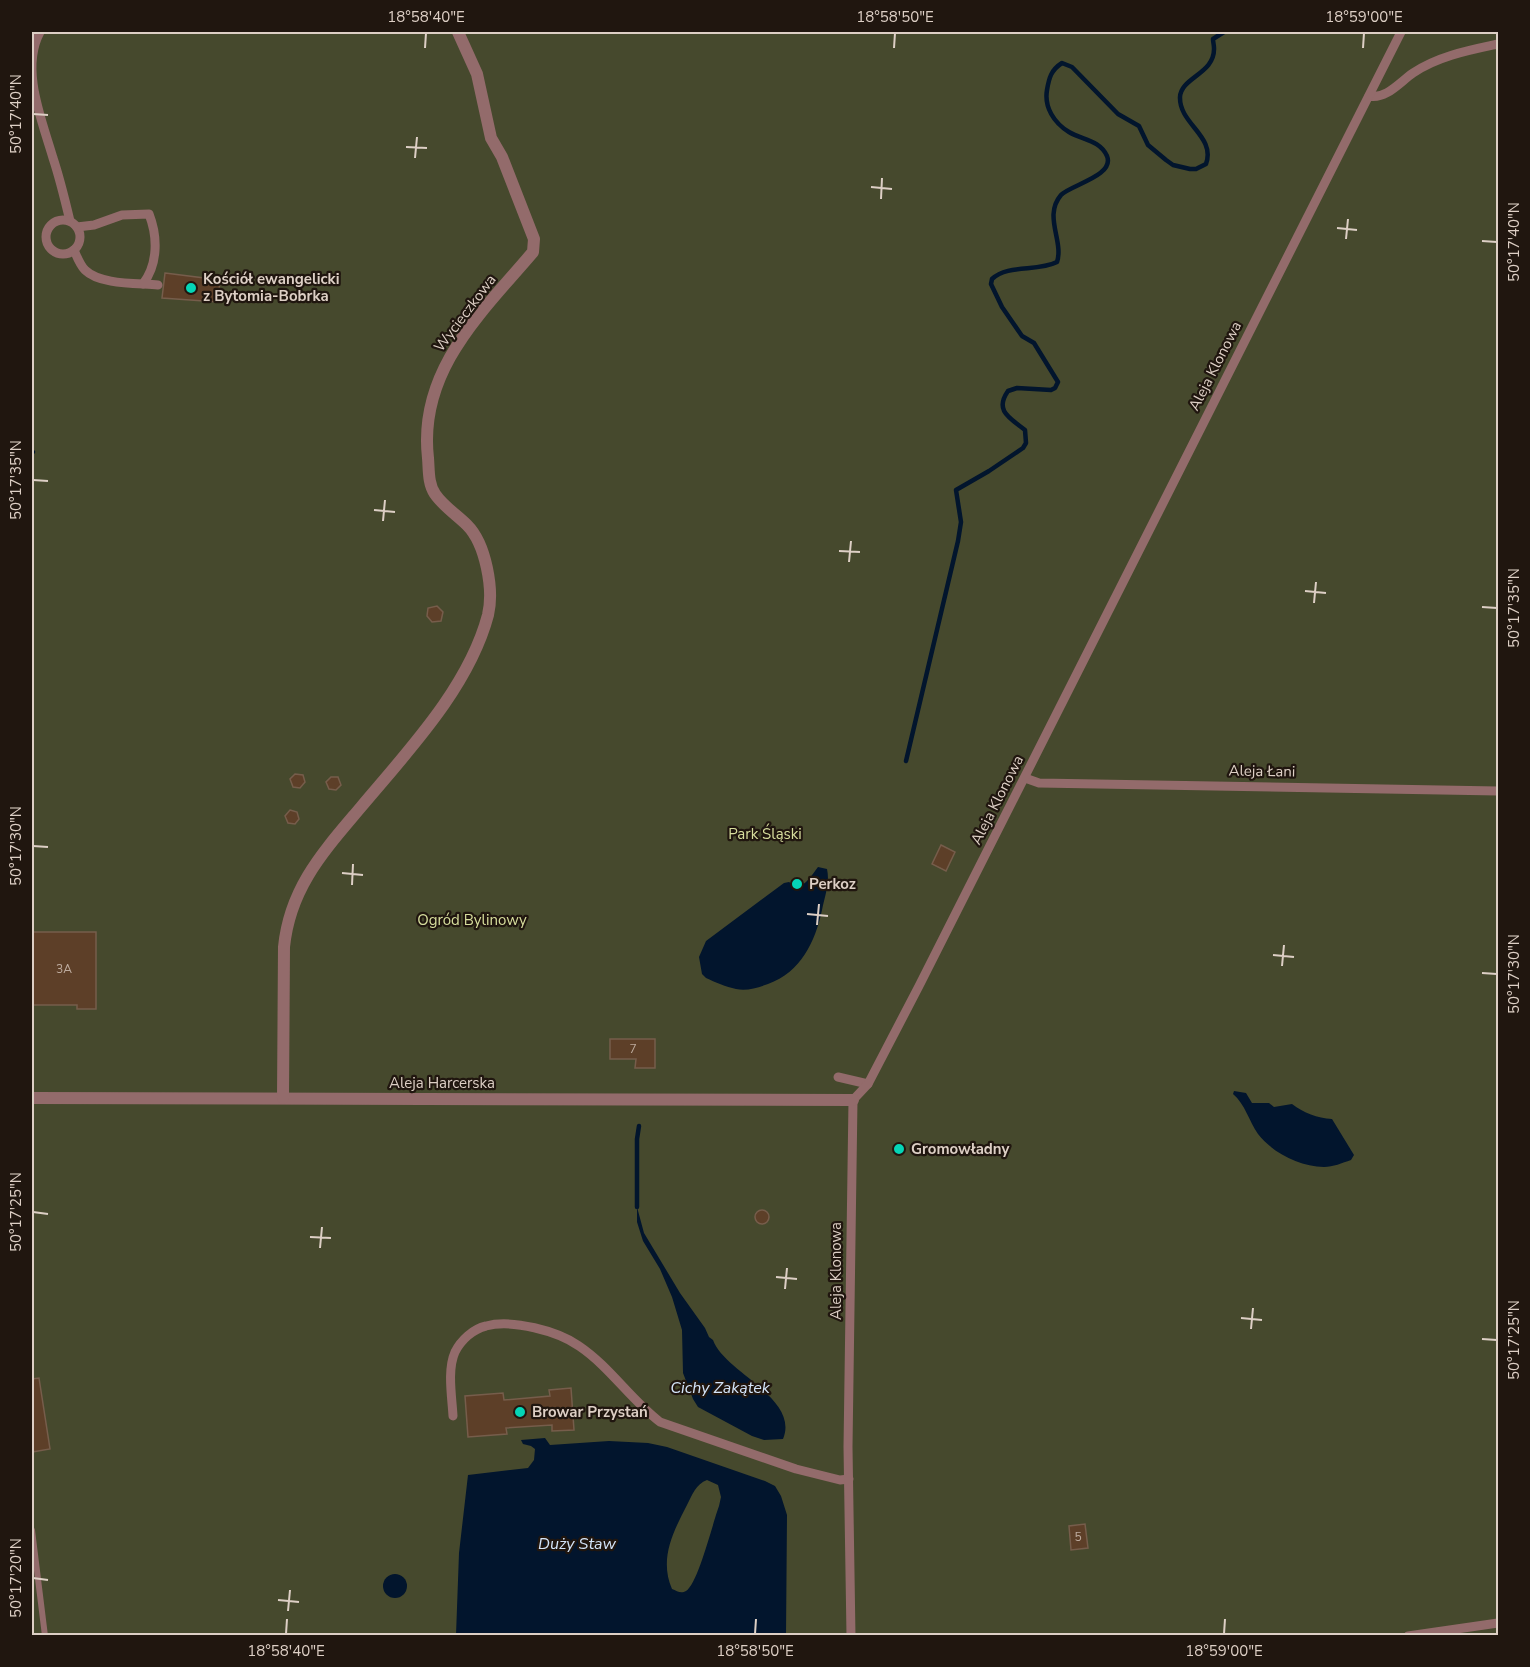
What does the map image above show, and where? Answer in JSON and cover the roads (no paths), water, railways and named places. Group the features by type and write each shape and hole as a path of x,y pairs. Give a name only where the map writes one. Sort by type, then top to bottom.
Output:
{"street":[{"path":"40,32 32,57 34,83 73,224 80,238 74,250 66,254 56,253 48,246 45,238 47,229 60,220 73,224 85,228 122,215 148,214 155,230 154,263 143,284"},
{"name":"Wycieczkowa","path":"283,1098 285,932 301,885 326,849 435,716 469,660 489,613 487,568 478,539 434,493 430,482 426,438 430,407 438,379 449,356 471,325 533,252 534,239 502,157 491,138 477,74 458,32"},
{"name":"Aleja Klonowa","path":"851,1635 849,1479 853,1100 868,1084 1401,32"},
{"path":"1369,96 1376,98 1387,93 1414,72 1434,61 1498,44"},
{"path":"74,250 84,269 92,276 111,281 158,285"},
{"name":"Aleja Łani","path":"1025,778 1039,783 1498,791"},
{"path":"838,1077 868,1084"},
{"name":"Aleja Harcerska","path":"32,1098 853,1100"},
{"path":"453,1416 451,1369 454,1354 461,1343 471,1333 486,1326 508,1324 530,1327 545,1330 566,1339 589,1353 642,1408 660,1422 796,1470 840,1480 849,1479"},
{"path":"1408,1635 1498,1623"}],"lane":[{"path":"32,1530 45,1635"}],"water":[{"name":"Perkoz","path":"818,867 827,869 827,889 811,944 798,964 780,979 744,990 724,986 702,974 699,957 706,941 784,883 789,882 797,887 803,884"},
{"path":"1234,1091 1246,1093 1252,1103 1269,1103 1274,1107 1292,1104 1321,1118 1332,1119 1354,1155 1351,1160 1324,1167 1305,1164 1279,1153 1258,1134 1241,1103 1233,1094"},
{"name":"Cichy Zakątek","path":"637,1207 644,1233 709,1337 720,1352 771,1398 781,1411 785,1424 783,1439 764,1440 752,1436 698,1407 683,1373 682,1330 672,1297 660,1269 643,1241 637,1222"},
{"name":"Duży Staw","path":"545,1438 550,1445 609,1441 648,1443 667,1447 775,1486 787,1515 786,1635 456,1635 459,1553 468,1475 528,1468 534,1460 535,1449 523,1444 521,1440","holes":["707,1480 718,1485 721,1497 719,1506 695,1577 686,1591 672,1589 668,1578 667,1556 677,1525 697,1487"]},
{"path":"395,1574 400,1575 406,1581 406,1591 400,1597 395,1598 390,1597 384,1591 383,1586 384,1581 390,1575"}],"waterway":[{"path":"906,761 958,541 961,522 956,490 989,471 1023,448 1026,443 1025,430 1009,418 1003,409 1004,398 1008,391 1017,388 1051,390 1058,382 1034,343 1022,336 1002,307 991,284 992,279 1006,271 1041,267 1057,262 1058,246 1054,220 1056,203 1066,191 1098,174 1108,163 1107,156 1100,147 1069,132 1051,114 1046,96 1051,75 1062,63 1072,67 1118,114 1139,126 1148,145 1166,160 1173,165 1196,169 1206,164 1208,154 1202,138 1185,115 1180,97 1186,85 1209,64 1213,57 1213,39 1224,32"},
{"path":"637,1207 639,1126"}],"place":[{"name":"Kościół ewangelicki z Bytomia-Bobrka","path":"191,288"},
{"name":"Perkoz","path":"797,884"},
{"name":"Gromowładny","path":"899,1149"},
{"name":"Browar Przystań","path":"520,1412"}],"park label":[{"name":"Park Śląski","path":"765,834"},
{"name":"Ogród Bylinowy","path":"472,920"}]}
